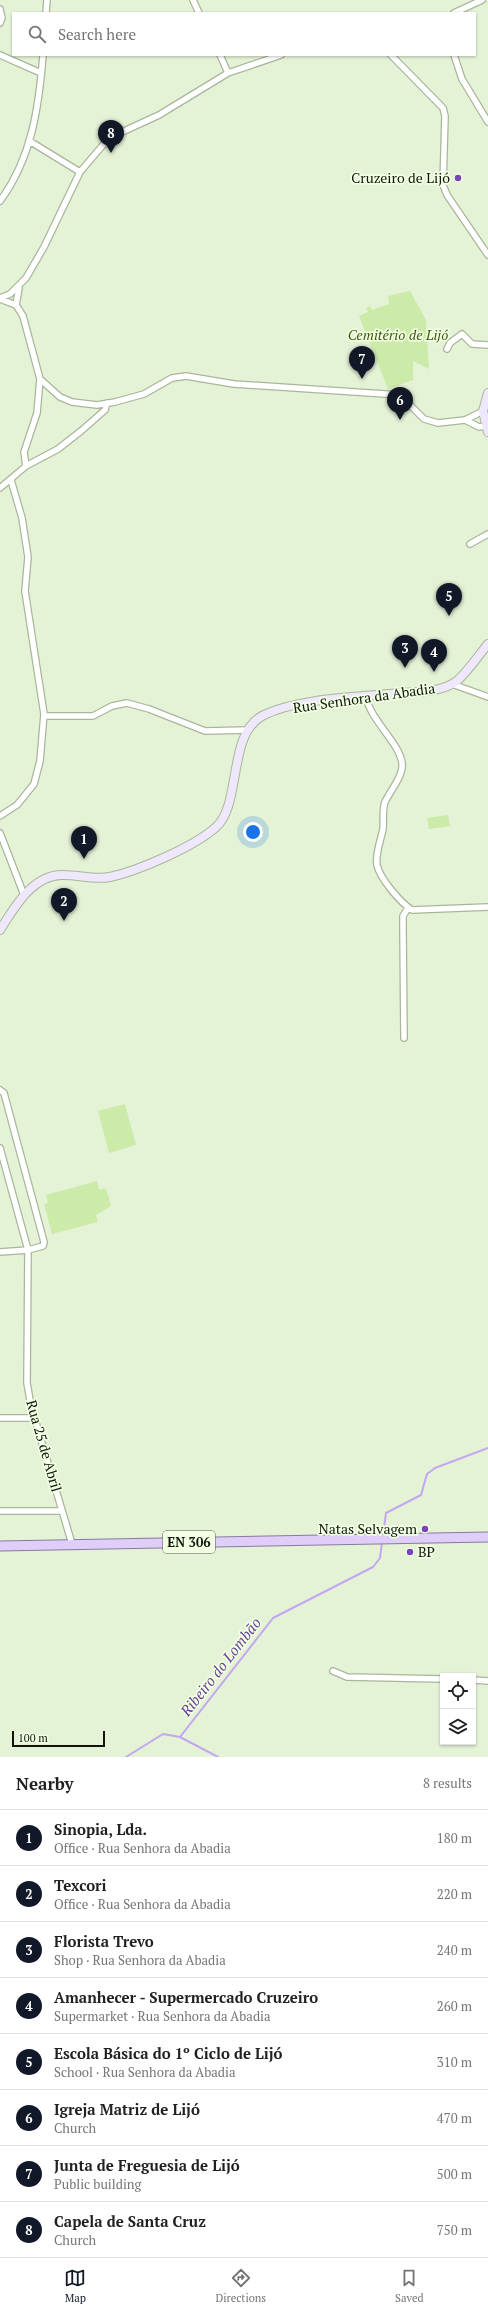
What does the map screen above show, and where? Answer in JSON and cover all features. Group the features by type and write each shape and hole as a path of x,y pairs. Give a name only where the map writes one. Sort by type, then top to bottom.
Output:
{"main road":[{"path":"487,429 483,411 488,392"},
{"name":"Rua Senhora da Abadia","path":"0,930 24,895 32,887 58,875 101,878 126,872 207,834 216,827 224,813 242,746 248,730 262,716 282,709 317,702 423,691 452,684 458,680 488,644"},
{"name":"EN 306","path":"0,1546 488,1537"}],"street":[{"path":"46,12 47,0"},
{"path":"193,0 199,12"},
{"path":"456,12 482,0"},
{"path":"0,9 2,18 0,23"},
{"path":"0,55 41,73"},
{"path":"0,201 31,142 43,56"},
{"path":"220,56 228,73"},
{"path":"26,466 24,452 38,413 40,379 23,316 16,305 16,295 44,246 80,172 109,138 159,115 228,73 278,56"},
{"path":"392,56 443,108 446,116 443,186 446,195 488,255"},
{"path":"454,56 462,79 488,122"},
{"path":"31,142 80,172"},
{"path":"0,298 10,294 20,287"},
{"path":"0,298 16,305"},
{"path":"447,349 450,343 462,334 472,344 488,345"},
{"path":"40,379 60,397 72,402 97,405 144,394 172,378 186,376 234,384 400,396 424,419 438,423 465,420 483,411"},
{"path":"0,488 26,466 64,445 105,410 107,403"},
{"path":"465,420 487,429"},
{"path":"0,816 17,805 34,784 40,761 44,716 25,591 28,557 22,518 11,480"},
{"path":"470,544 488,534"},
{"path":"452,684 488,697"},
{"path":"366,697 367,705 381,729 395,747 402,763 401,773 384,804 377,865 382,875 403,905 412,910 488,907"},
{"path":"44,716 93,716 112,706 127,703 149,709 205,731 248,730"},
{"path":"0,833 24,895"},
{"path":"404,1038 403,916 408,908"},
{"path":"0,1090 4,1093 43,1235 43,1246 28,1250 0,1252"},
{"name":"Rua 25 de Abril","path":"0,1148 28,1250 27,1383 34,1418 72,1544"},
{"path":"0,1418 34,1418"},
{"path":"0,1511 62,1511"},
{"path":"334,1671 347,1677 440,1680"},
{"path":"476,1680 488,1681"}],"green space":[{"name":"Cemitério de Lijó","path":"410,291 426,320 429,369 413,361 413,380 388,389 359,316 368,312 366,308 370,306 372,310 389,304 388,296"},
{"path":"448,815 450,826 429,829 427,818"},
{"path":"125,1104 136,1145 109,1153 98,1111"},
{"path":"97,1181 99,1190 106,1188 111,1206 96,1215 98,1222 52,1234 44,1204 48,1203 46,1195"}],"waterway":[{"name":"Ribeiro do Lombão","path":"383,1536 386,1513 421,1495 427,1474 435,1468 488,1448"},
{"name":"Ribeiro do Lombão","path":"180,1737 273,1618 373,1567 380,1558 382,1542"},
{"path":"126,1757 163,1734 180,1737 218,1757"}],"place":[{"name":"Capela de Santa Cruz","path":"111,153"},
{"name":"Cruzeiro de Lijó","path":"458,178"},
{"name":"Junta de Freguesia de Lijó","path":"362,379"},
{"name":"Igreja Matriz de Lijó","path":"400,420"},
{"name":"Escola Básica do 1º Ciclo de Lijó","path":"449,616"},
{"name":"Florista Trevo","path":"405,668"},
{"name":"Amanhecer - Supermercado Cruzeiro","path":"434,672"},
{"name":"Sinopia, Lda.","path":"84,859"},
{"name":"Texcori","path":"64,921"},
{"name":"Natas Selvagem","path":"425,1529"},
{"name":"BP","path":"410,1552"}]}
